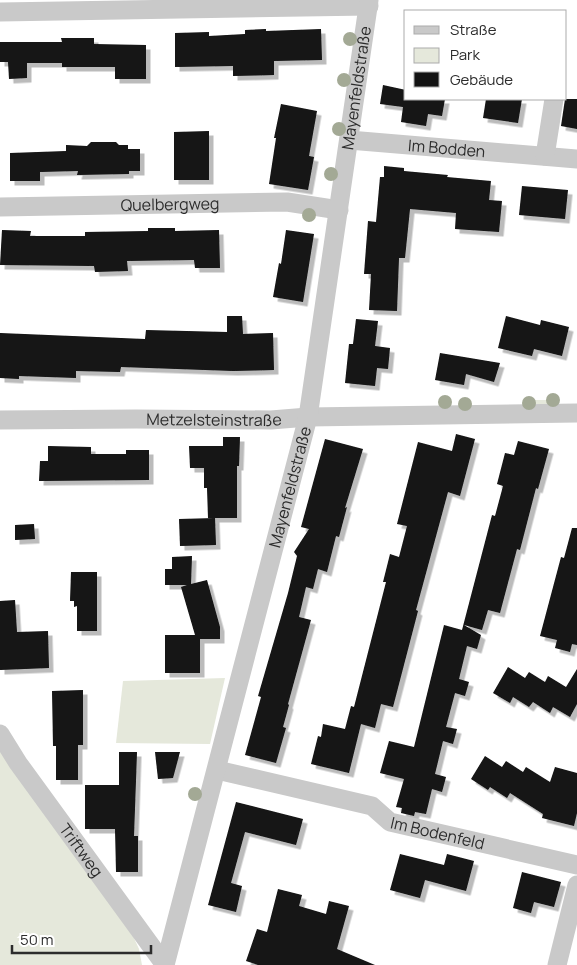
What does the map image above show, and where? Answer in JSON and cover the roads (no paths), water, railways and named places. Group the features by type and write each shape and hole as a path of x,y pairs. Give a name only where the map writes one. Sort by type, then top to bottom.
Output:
{"street":[{"path":"0,12 369,3"},
{"name":"Mayenfeldstraße","path":"166,965 308,417 369,3"},
{"path":"544,156 554,100"},
{"name":"Im Bodden","path":"348,140 577,159"},
{"name":"Quelbergweg","path":"0,207 288,202 339,210"},
{"name":"Metzelsteinstraße","path":"0,420 271,420 308,417 577,413"},
{"name":"Triftweg","path":"0,734 18,763 166,965"},
{"name":"Im Bodenfeld","path":"217,770 372,806 390,822 577,865"},
{"path":"557,965 577,885"}]}
